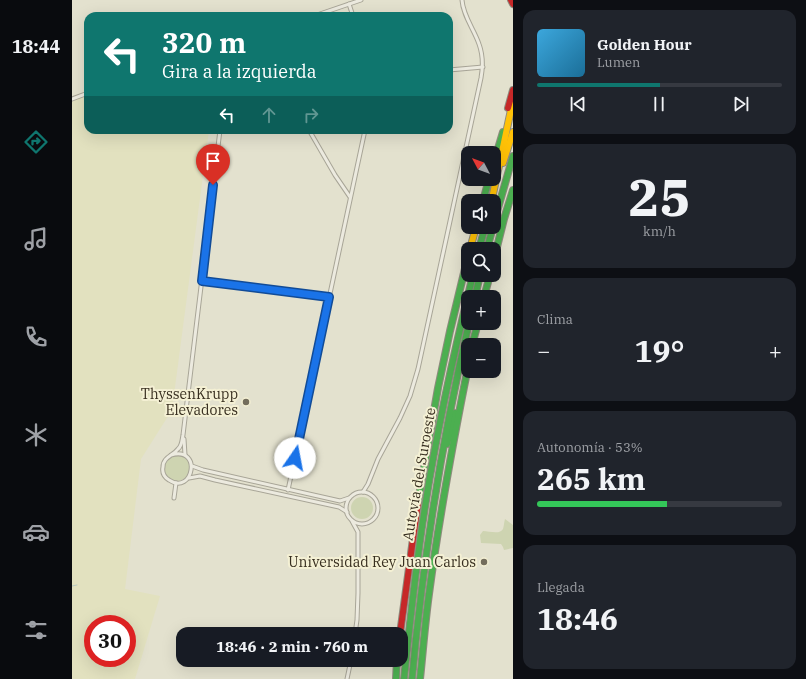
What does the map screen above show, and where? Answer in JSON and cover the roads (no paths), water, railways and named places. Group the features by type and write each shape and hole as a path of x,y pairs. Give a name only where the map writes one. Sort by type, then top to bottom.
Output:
{"highway":[{"path":"511,0 513,4"},
{"path":"501,138 513,90"},
{"path":"499,146 512,104"},
{"path":"493,194 512,104"},
{"path":"493,194 513,132"},
{"path":"501,198 513,156"},
{"path":"499,242 513,190"},
{"path":"401,627 410,551 433,413 462,282"},
{"name":"Autovía del Suroeste","path":"404,679 418,553 429,480 449,377 471,282"},
{"name":"Autovía del Suroeste","path":"412,679 428,538 445,434 457,372 467,330"},
{"path":"428,538 432,526 446,448 464,378"},
{"path":"420,679 429,596 438,533 466,378"},
{"path":"396,679 397,667"}],"street":[{"path":"326,12 361,0"},
{"path":"363,492 410,396 418,369 483,67 480,45 462,7 462,0"},
{"path":"349,4 352,12"},
{"path":"453,70 483,67"},
{"path":"72,99 84,94"},
{"path":"189,478 192,466 185,455 184,435 220,134"},
{"path":"311,134 335,175 350,197"},
{"path":"288,490 364,134"},
{"path":"202,281 329,297"},
{"path":"184,435 180,447 166,458 162,468 163,473 170,482 181,483 189,478 200,476 339,507 347,512"},
{"path":"171,455 176,453 185,455"},
{"path":"192,466 203,470 340,501 349,498 358,492 368,492 376,499 378,503 375,517 372,521 362,524 352,520"},
{"path":"174,498 176,483"},
{"path":"368,484 372,495"},
{"path":"349,498 346,505 347,512 358,532 358,593 356,627"},
{"path":"358,532 362,529 362,524"},
{"path":"347,679 350,667"}],"waterway":[{"path":"72,586 77,585"}],"place":[{"name":"ThyssenKrupp Elevadores","path":"246,402"},
{"name":"Universidad Rey Juan Carlos","path":"484,562"}]}
